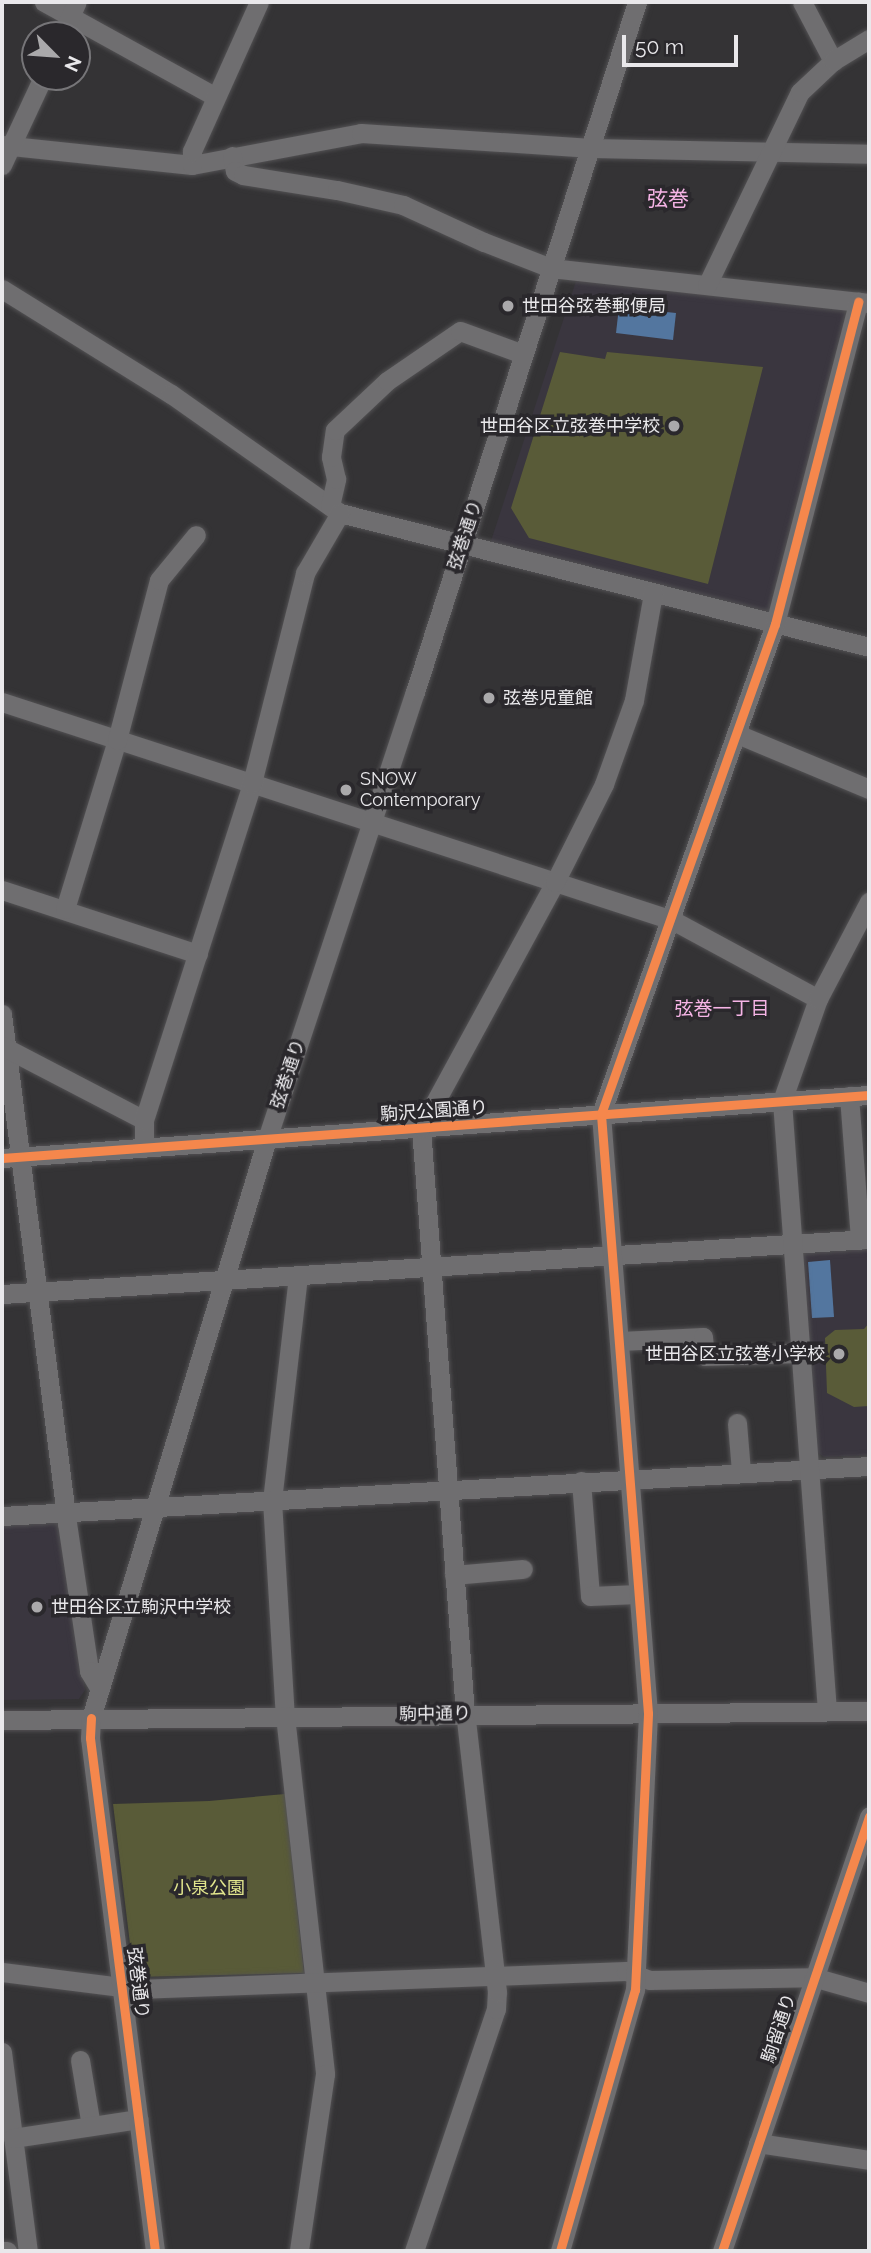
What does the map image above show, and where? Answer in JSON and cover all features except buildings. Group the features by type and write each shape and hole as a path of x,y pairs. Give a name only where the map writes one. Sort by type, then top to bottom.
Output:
{"street":[{"path":"44,2 74,9 216,97"},
{"path":"192,165 192,151 259,2"},
{"name":"弦巻通り","path":"155,2251 90,1738 91,1718 267,1139 373,821 637,2"},
{"path":"802,2 833,61"},
{"path":"707,285 800,92 833,61 869,39"},
{"path":"2,165 6,146 35,91"},
{"path":"6,146 192,165 361,133 592,148 869,154"},
{"path":"232,156 235,171 243,175 337,190 403,205 484,242 551,268 864,302 775,624 601,1114 648,1713 637,1976 560,2251"},
{"path":"2,289 171,394 335,510 869,647"},
{"path":"144,1148 144,1120 252,783 305,573 335,510 336,479 331,457 335,430 387,381 460,331 523,354"},
{"path":"65,909 117,740 161,574 196,535"},
{"path":"414,2251 496,2009 495,1978 465,1713 421,1128 555,882 604,784 634,700 653,593"},
{"path":"2,702 672,920 818,999"},
{"path":"737,734 869,789"},
{"path":"2,890 198,954"},
{"path":"827,1711 782,1101 818,999 869,901"},
{"path":"2,1014 12,1157 38,1292 89,1671 100,1689"},
{"path":"4,1049 78,1084 144,1120"},
{"name":"駒沢公園通り","path":"12,1157 869,1095"},
{"path":"2,1294 865,1239 849,1096"},
{"path":"298,1276 272,1500 285,1716 325,2074 299,2251"},
{"path":"620,1341 703,1337 705,1356 800,1353"},
{"path":"737,1423 741,1472"},
{"path":"2,1516 869,1466"},
{"path":"581,1481 590,1596 638,1594"},
{"path":"454,1576 523,1569"},
{"name":"駒中通り","path":"2,1720 465,1713 869,1711"},
{"name":"駒留通り","path":"722,2251 869,1816"},
{"path":"2,1972 123,1989 495,1978 626,1971 649,1980 813,1977 869,1993"},
{"path":"2,2052 6,2114 13,2138 27,2251"},
{"path":"80,2060 91,2126"},
{"path":"13,2138 139,2119"},
{"path":"758,2143 869,2160"}],"shaded area":[{"name":"世田谷区立弦巻中学校","path":"577,278 850,308 770,614 490,544"},
{"name":"世田谷区立弦巻小学校","path":"869,1243 869,1455 824,1457 816,1451 801,1256 807,1248"},
{"name":"世田谷区立駒沢中学校","path":"60,1522 85,1690 79,1699 2,1700 2,1525"}],"green space":[{"path":"560,352 605,359 607,352 763,367 708,584 529,538 511,508"},
{"path":"869,1323 869,1406 854,1407 827,1393 825,1338 835,1330 864,1329"},
{"name":"小泉公園","path":"285,1794 304,1973 134,1977 113,1804 209,1801"}],"water":[{"path":"619,307 676,313 673,340 616,333"},
{"path":"830,1260 834,1317 812,1318 808,1262"}],"cycle path":[{"path":"560,2251 635,1990 648,1713 601,1114 775,624 858,302"},
{"path":"2,1158 869,1095"},
{"path":"91,1718 90,1738 155,2251"},
{"path":"722,2251 869,1816"}],"place":[{"name":"世田谷弦巻郵便局","path":"508,306"},
{"name":"世田谷区立弦巻中学校","path":"674,426"},
{"name":"弦巻児童館","path":"489,698"},
{"name":"SNOW Contemporary","path":"346,790"},
{"name":"世田谷区立弦巻小学校","path":"839,1354"},
{"name":"世田谷区立駒沢中学校","path":"37,1607"}],"district":[{"name":"弦巻","path":"668,199"},
{"name":"弦巻一丁目","path":"722,1009"}]}
